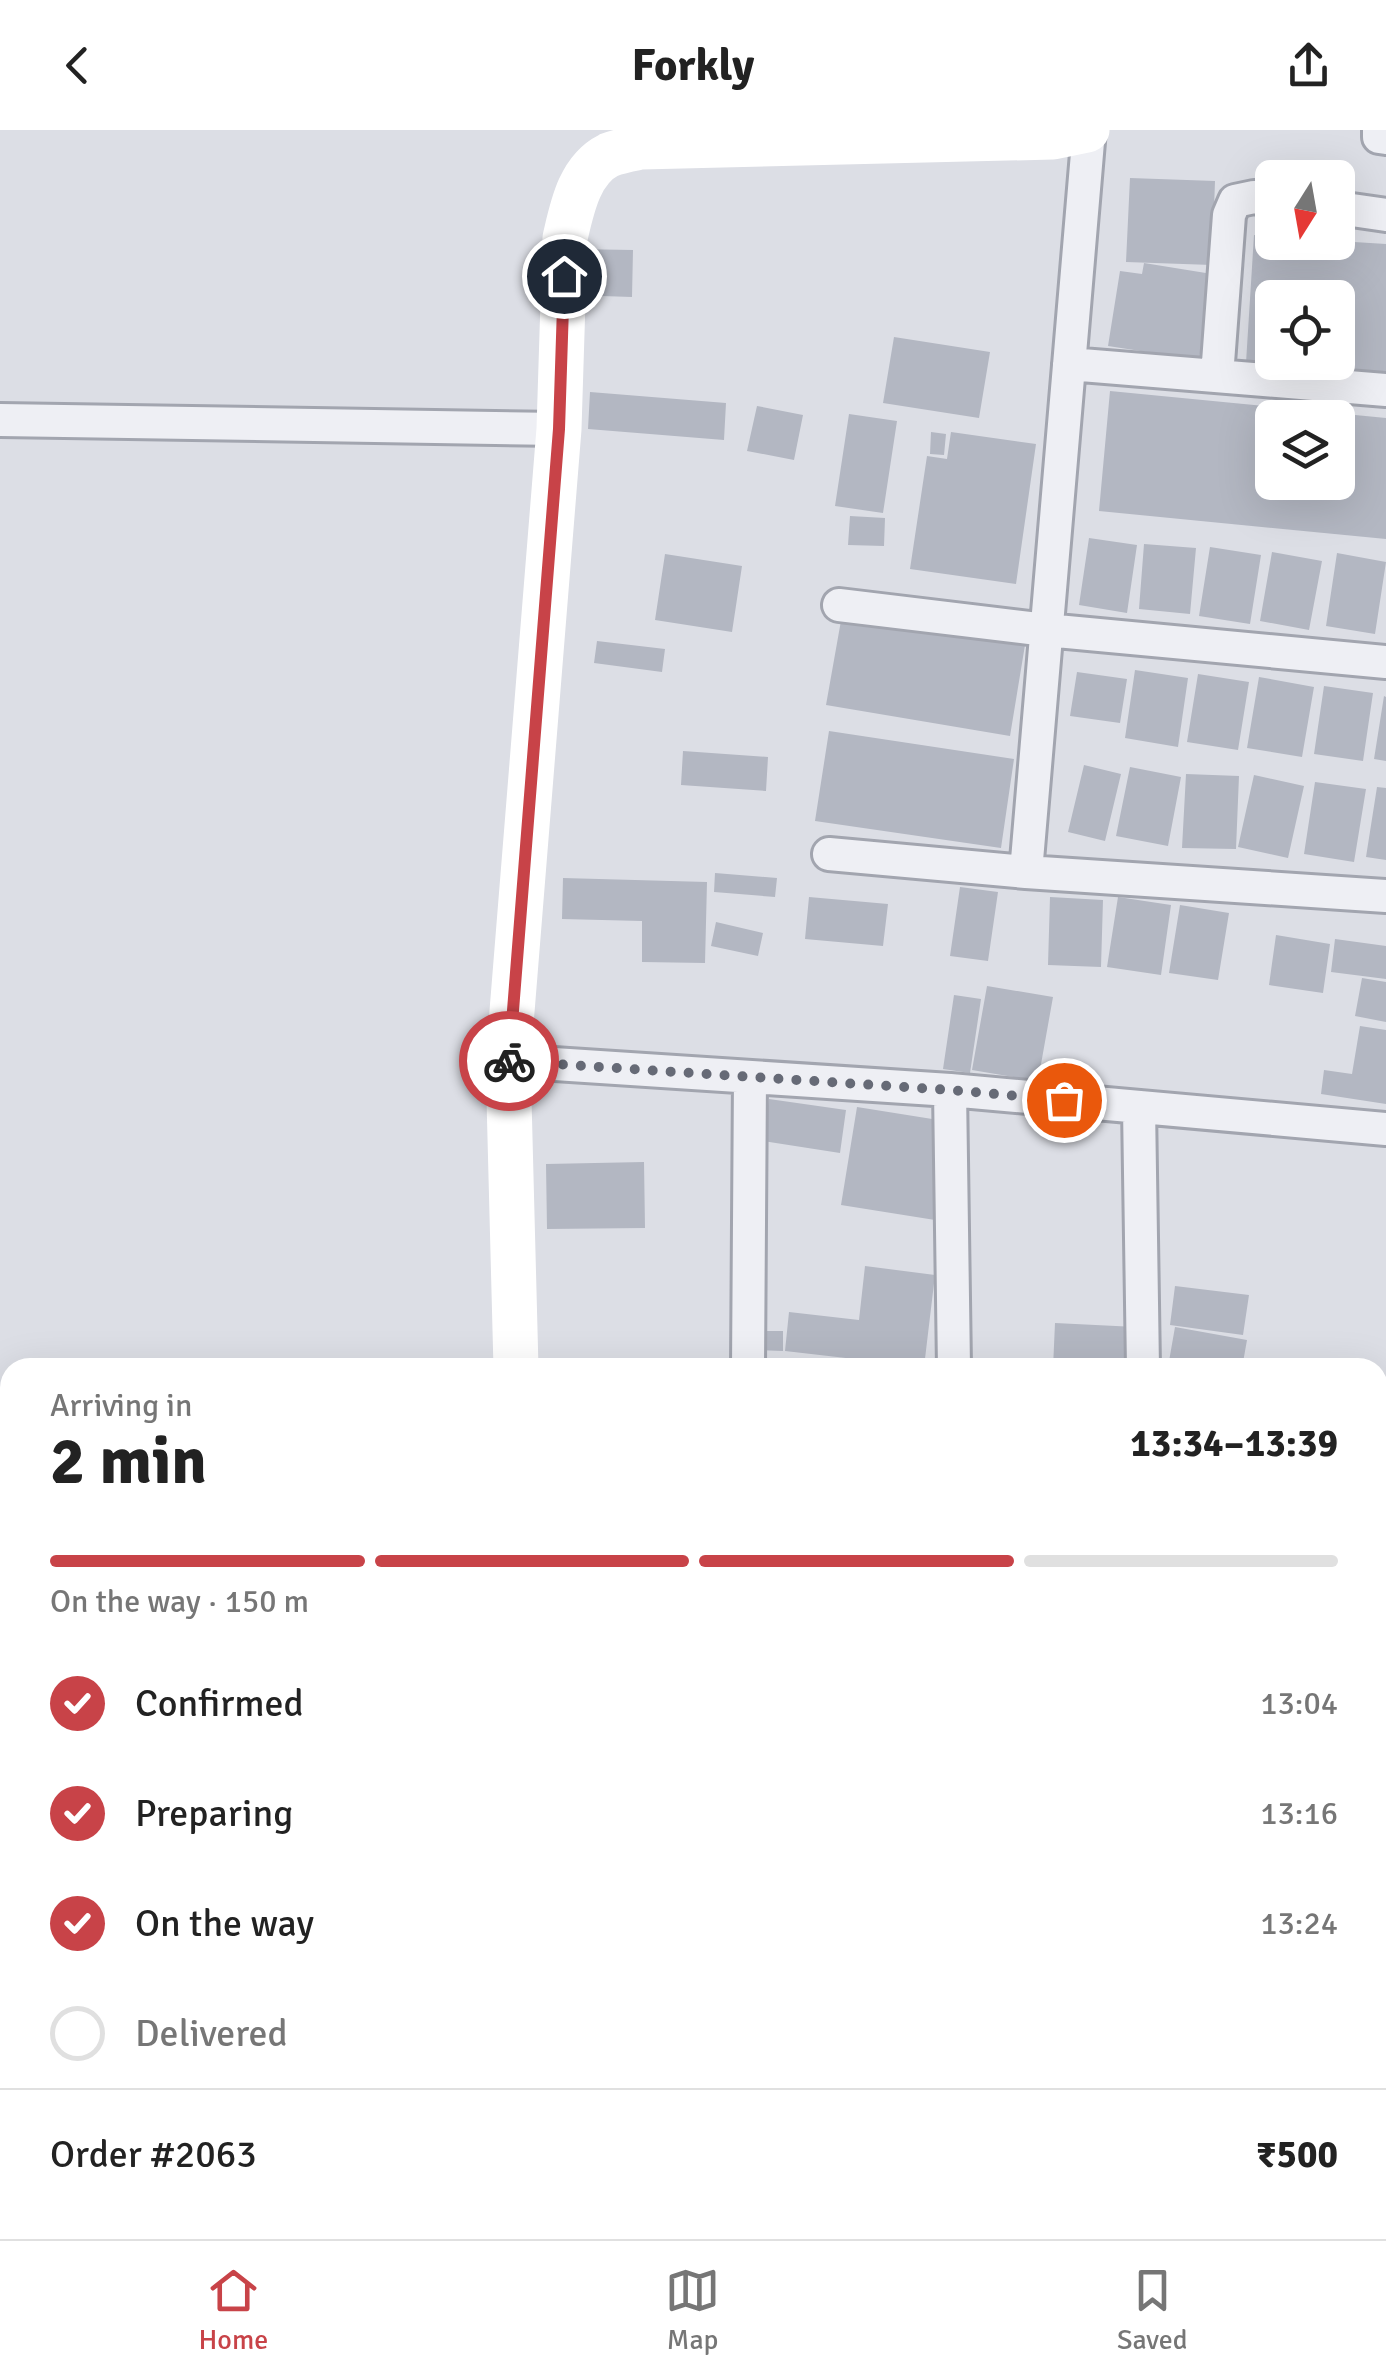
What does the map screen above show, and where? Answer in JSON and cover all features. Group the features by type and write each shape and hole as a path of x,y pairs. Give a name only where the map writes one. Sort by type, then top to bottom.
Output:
{"main road":[{"path":"516,1358 508,1061 559,429 565,238 585,176 608,156 641,147 1053,137 1088,130"}],"street":[{"path":"1026,872 1088,130"},
{"path":"1380,130 1379,137 1386,138"},
{"path":"1216,376 1229,215 1235,202 1255,197"},
{"path":"1355,210 1386,214"},
{"path":"1069,364 1386,390"},
{"path":"0,420 559,429"},
{"path":"839,605 1046,630 1386,662"},
{"path":"829,854 1026,872 1386,896"},
{"path":"508,1061 950,1090 1386,1128"},
{"path":"748,1358 750,1077"},
{"path":"950,1090 954,1358"},
{"path":"1139,1107 1143,1358"}],"building":[{"path":"1130,178 1215,181 1212,265 1126,262"},
{"path":"1254,235 1255,260 1355,260 1355,242 1386,244 1386,372 1355,370 1355,280 1255,280 1255,364 1246,363"},
{"path":"573,249 633,250 632,297 572,295"},
{"path":"1144,263 1212,274 1199,360 1108,346 1120,271 1142,274"},
{"path":"894,337 990,352 979,418 883,403"},
{"path":"1110,391 1255,405 1255,500 1355,500 1355,415 1386,418 1386,539 1099,511"},
{"path":"590,392 726,403 724,440 588,429"},
{"path":"757,406 803,415 794,460 747,451"},
{"path":"849,414 897,421 883,513 835,506"},
{"path":"931,432 946,434 944,455 930,454"},
{"path":"951,432 1036,444 1016,584 910,569 927,456 947,459"},
{"path":"850,516 885,518 884,546 848,545"},
{"path":"1089,538 1137,545 1127,613 1079,605"},
{"path":"1144,544 1196,548 1190,614 1139,609"},
{"path":"1210,547 1261,555 1250,624 1199,616"},
{"path":"1272,552 1322,561 1309,630 1260,621"},
{"path":"1337,553 1386,562 1375,634 1326,626"},
{"path":"665,554 742,566 732,632 655,620"},
{"path":"842,615 1025,645 1010,736 826,705"},
{"path":"597,641 665,649 662,672 594,663"},
{"path":"1135,670 1188,678 1178,747 1125,738"},
{"path":"1077,672 1127,679 1120,723 1070,716"},
{"path":"1198,674 1249,682 1238,750 1187,742"},
{"path":"1259,677 1314,687 1302,757 1247,748"},
{"path":"1324,686 1373,693 1363,761 1314,754"},
{"path":"1386,697 1386,761 1374,759"},
{"path":"829,731 1014,759 1001,848 815,821"},
{"path":"683,751 768,757 766,791 681,785"},
{"path":"1084,765 1121,774 1105,841 1068,832"},
{"path":"1130,767 1181,777 1168,846 1116,836"},
{"path":"1186,774 1239,776 1236,849 1182,848"},
{"path":"1254,775 1304,786 1288,858 1238,847"},
{"path":"1315,782 1366,789 1354,862 1304,854"},
{"path":"1377,787 1386,788 1386,860 1366,857"},
{"path":"715,873 777,878 775,897 714,892"},
{"path":"563,878 707,882 705,963 642,962 642,921 562,919"},
{"path":"960,887 998,892 988,961 950,956"},
{"path":"809,897 888,904 883,946 805,939"},
{"path":"1050,897 1103,900 1101,967 1048,965"},
{"path":"1118,897 1171,905 1161,975 1107,967"},
{"path":"1180,905 1229,913 1218,980 1169,973"},
{"path":"716,922 763,933 758,956 711,946"},
{"path":"1276,935 1330,944 1323,993 1269,985"},
{"path":"1335,939 1386,946 1386,979 1331,972"},
{"path":"1362,978 1386,982 1386,1022 1355,1016"},
{"path":"987,986 1053,997 1038,1081 972,1070"},
{"path":"954,995 981,999 970,1073 943,1069"},
{"path":"1360,1026 1386,1030 1386,1104 1321,1094 1324,1070 1352,1074"},
{"path":"769,1099 846,1110 840,1153 763,1141"},
{"path":"857,1107 951,1122 935,1220 841,1205"},
{"path":"644,1162 645,1228 547,1229 546,1164"},
{"path":"865,1266 935,1275 925,1358 846,1358 785,1351 789,1312 859,1320"},
{"path":"1175,1286 1249,1295 1243,1335 1170,1325"},
{"path":"1055,1323 1136,1327 1134,1358 1053,1358"},
{"path":"1175,1327 1247,1340 1244,1358 1170,1358"},
{"path":"759,1331 783,1331 783,1351 759,1350"}],"way so far":[{"path":"509,1061 1064,1100"}],"route":[{"path":"509,1061 559,429 564,276"}]}
